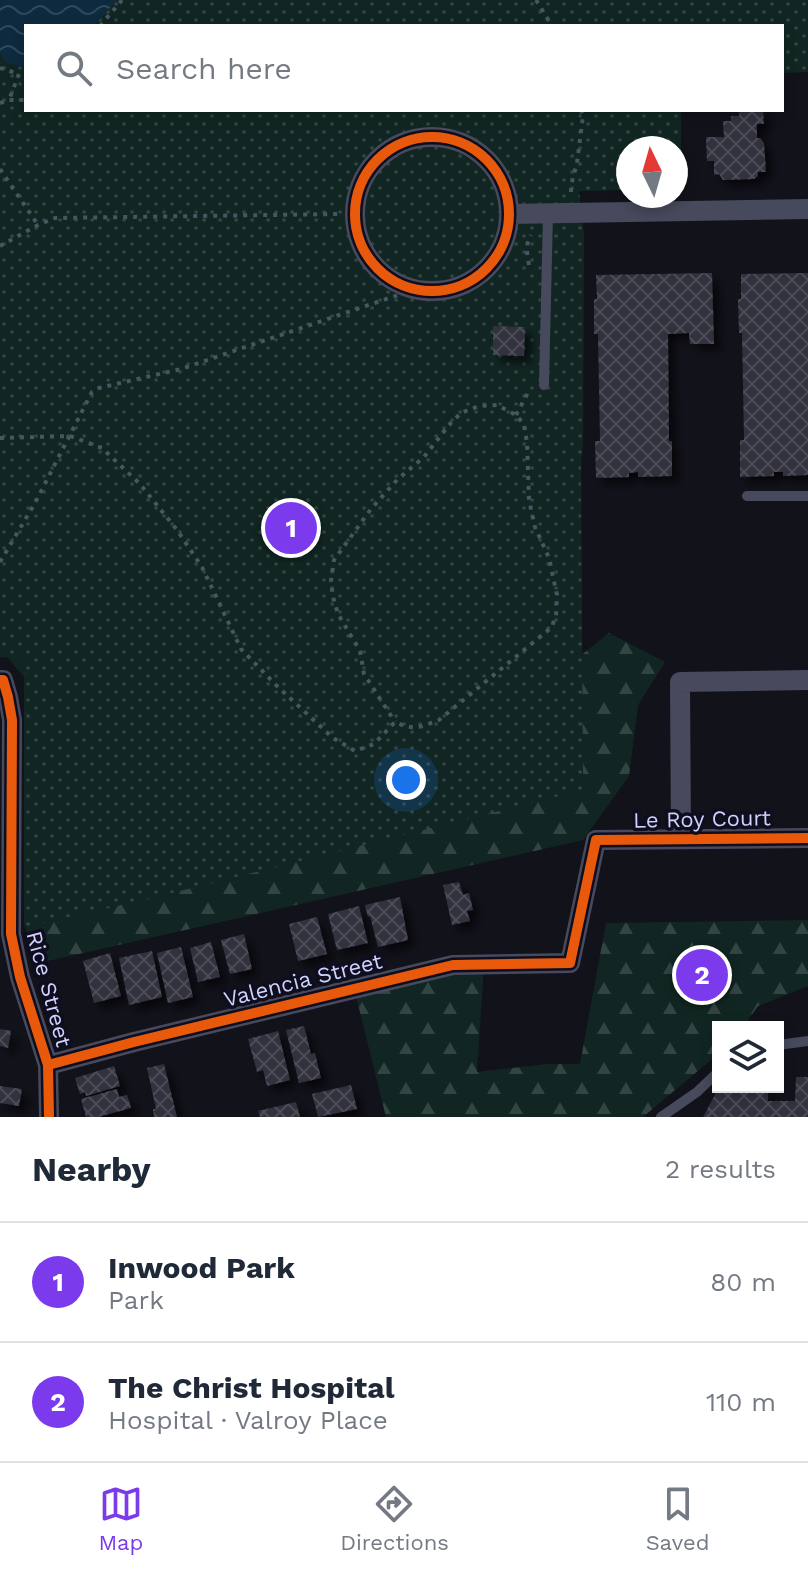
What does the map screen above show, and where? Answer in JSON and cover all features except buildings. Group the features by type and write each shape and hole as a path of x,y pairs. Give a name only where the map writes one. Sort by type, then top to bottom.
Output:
{"street":[{"path":"431,137 460,142 484,157 495,169 504,187 509,214 503,242 488,267 467,283 424,290 388,277 374,265 362,247 355,209 359,188 367,171 378,159 390,148 415,138 431,137"},
{"path":"509,214 808,209"},
{"name":"Rice Street","path":"2,680 12,720 11,934 20,977 48,1065 49,1117"},
{"path":"681,839 680,682 808,680"},
{"name":"Le Roy Court","path":"570,963 596,840 808,838"},
{"name":"Valencia Street","path":"48,1065 453,965 570,963"}],"lane":[{"path":"544,385 548,214"},
{"path":"747,496 808,496"},
{"path":"784,1044 808,1041"},
{"path":"661,1117 712,1078"}],"path":[{"path":"102,24 122,0"},
{"path":"536,0 551,24"},
{"path":"0,68 24,73"},
{"path":"9,100 19,74"},
{"path":"0,103 24,100"},
{"path":"571,192 582,112"},
{"path":"0,169 38,225"},
{"path":"0,246 38,225 62,217 341,214"},
{"path":"0,562 35,503 92,392 181,369 398,295"},
{"path":"516,415 532,385"},
{"path":"497,405 516,415 524,424 529,500 535,527 549,558 557,595 552,627 439,720 418,728 395,722 364,674 360,651 338,614 331,581 334,560 371,509 397,480 424,457 461,413 479,406 497,405"},
{"path":"0,438 70,436 102,448 140,484 177,530 202,567 241,649 277,686 333,738 355,751 374,744 395,722"}],"green space":[{"path":"0,0 808,0 808,72 784,73 784,24 24,24 24,112 681,112 681,136 616,136 616,190 579,191 584,234 581,462 583,790 25,927 26,658 0,657"},
{"path":"609,633 665,662 638,705 629,776 583,840 39,963 24,924 24,677 2,651 497,722"},
{"path":"808,920 808,986 758,1006 747,1021 712,1021 712,1059 643,1117 386,1117 354,988 484,964 477,1072 547,1064 580,1064 606,923"}],"water":[{"path":"0,0 117,0 96,24 24,24 24,68 6,62 0,53"}],"cycle path":[{"path":"432,137 461,143 486,160 503,185 509,214 503,243 486,268 461,285 432,291 403,285 378,268 361,243 355,214 361,185 378,160 403,143 432,137"},
{"path":"0,680 3,680 12,720 11,934 20,977 48,1065 49,1117"},
{"path":"48,1065 453,965 570,963 596,840 808,838"}],"place":[{"name":"Inwood Park","path":"291,528"},
{"name":"The Christ Hospital","path":"702,975"}]}
